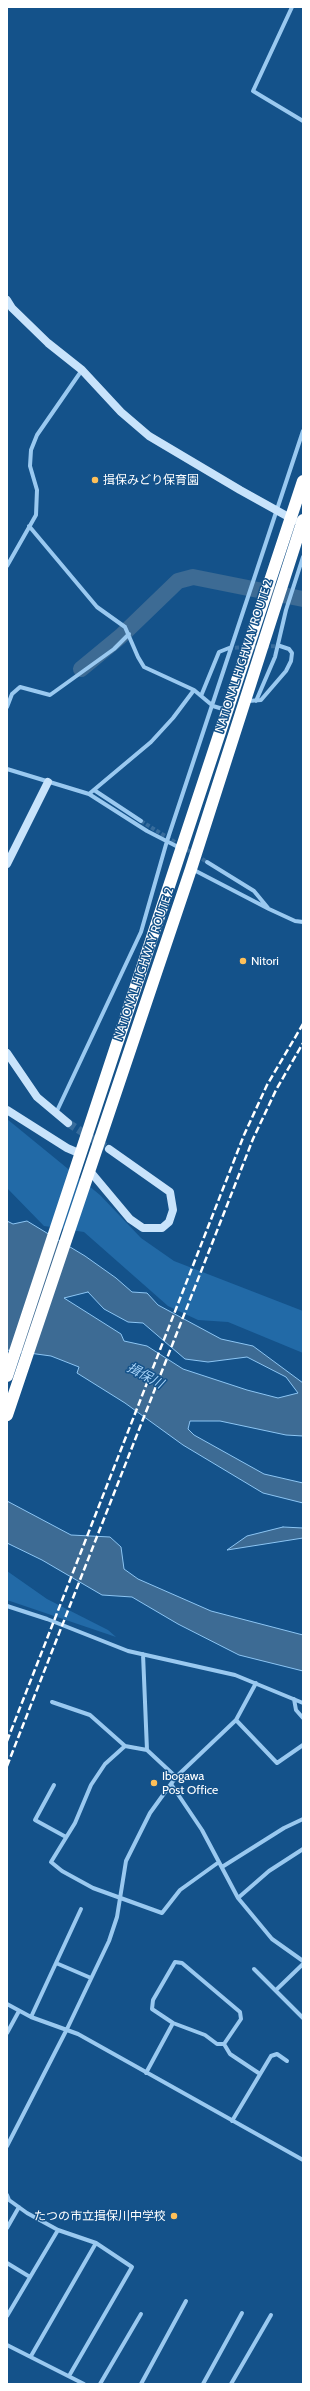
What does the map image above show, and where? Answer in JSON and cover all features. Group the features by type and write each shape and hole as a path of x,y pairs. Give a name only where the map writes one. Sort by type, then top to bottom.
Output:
{"highway":[{"name":"NATIONAL HIGHWAY ROUTE 2","path":"7,1415 190,869 244,701 282,606 288,587 300,522 303,481"},
{"name":"NATIONAL HIGHWAY ROUTE 2","path":"7,1376 182,849 226,710 270,581 300,522"}],"street":[{"path":"292,7 253,91 303,121"},
{"path":"7,300 12,308 48,343 82,370 121,412 150,436 300,522"},
{"path":"7,566 36,515 37,496 30,466 31,450 41,429 82,370"},
{"path":"56,1114 141,932 167,841 254,584 303,431"},
{"path":"29,526 97,607 125,627 144,667 194,690 213,706 226,710"},
{"path":"288,587 303,557"},
{"path":"256,700 274,657 282,606"},
{"path":"7,707 12,694 20,687 50,695 108,653 129,634"},
{"path":"244,701 261,700 286,671 291,660 289,649 280,646"},
{"path":"201,696 219,652 229,648"},
{"path":"89,794 151,742 173,718 194,690"},
{"path":"7,769 89,794 147,831 182,849"},
{"path":"7,864 48,782"},
{"path":"94,790 141,821"},
{"path":"207,862 254,891 269,910"},
{"path":"190,869 269,910 295,921 303,922"},
{"path":"7,1053 37,1097 68,1123"},
{"path":"7,1110 67,1148 81,1154"},
{"path":"89,1170 130,1219 143,1228 162,1228 169,1222 173,1210 170,1192 109,1149"},
{"path":"7,1606 47,1619 107,1644 143,1654 235,1675 303,1703"},
{"path":"143,1654 147,1750"},
{"path":"7,2146 67,2029 109,1941 121,1898 126,1861 150,1813 176,1777 236,1720 256,1683"},
{"path":"294,1699 296,1710 303,1718"},
{"path":"52,1702 90,1715 125,1746 147,1750 176,1777"},
{"path":"236,1720 277,1763 303,1745"},
{"path":"125,1746 105,1764 90,1785 75,1823 51,1862 62,1871 93,1888 162,1913 180,1890 219,1862"},
{"path":"170,1784 202,1830 238,1898 272,1939 303,1961"},
{"path":"54,1785 35,1820 66,1837"},
{"path":"222,1867 284,1828 303,1818"},
{"path":"238,1898 269,1871 303,1849"},
{"path":"31,2017 82,1908"},
{"path":"175,1962 182,1963 240,2012 240,2019 224,2044 217,2044 206,2035 174,2023 152,2009 153,2000 175,1962"},
{"path":"56,1963 91,1978"},
{"path":"276,1990 303,1964"},
{"path":"254,1969 303,2018"},
{"path":"7,2004 31,2017 67,2029 303,2160"},
{"path":"7,2033 19,2011"},
{"path":"146,2073 174,2023"},
{"path":"224,2044 230,2054 260,2074"},
{"path":"232,2121 271,2056 277,2054 287,2061"},
{"path":"7,2195 9,2200 19,2207 58,2230 96,2243 132,2267 69,2376"},
{"path":"7,2228 19,2207"},
{"path":"7,2316 58,2230"},
{"path":"31,2356 96,2243"},
{"path":"7,2263 30,2277"},
{"path":"141,2384 186,2300"},
{"path":"203,2384 242,2313"},
{"path":"100,2384 141,2314"},
{"path":"231,2384 271,2315"},
{"path":"7,2345 84,2384"}],"shaded area":[{"path":"7,1119 100,1195 141,1238 174,1261 303,1311 303,1353 228,1322 198,1320 168,1306 84,1232 44,1226 7,1188"},
{"path":"7,1571 47,1599 108,1630 116,1637 7,1600"}],"water":[{"name":"揖保川","path":"7,1221 13,1224 27,1221 85,1256 116,1278 132,1292 147,1293 158,1305 221,1339 253,1346 303,1383 303,1436 286,1435 220,1421 190,1421 188,1429 194,1435 264,1474 303,1483 303,1503 263,1493 183,1445 125,1403 77,1373 79,1367 51,1356 7,1350","holes":["88,1292 104,1309 128,1322 143,1323 185,1359 208,1362 247,1357 286,1377 298,1393 278,1398 247,1390 183,1369 147,1346 124,1341 121,1334 64,1298"]},
{"path":"7,1501 71,1535 110,1537 121,1547 124,1569 138,1579 211,1611 303,1635 303,1671 239,1655 178,1624 132,1597 102,1595 42,1560 7,1543"},
{"path":"283,1527 303,1528 303,1538 227,1550 247,1536"}],"waterway":[{"path":"81,669 121,636 178,581 193,577 303,599"}],"tunnel":[{"path":"229,648 280,646"},
{"path":"141,821 207,862"},
{"path":"68,1123 109,1149"}],"railway":[{"path":"7,1741 244,1135 267,1085 303,1024"},
{"path":"7,1766 253,1139 276,1090 303,1043"}],"place":[{"name":"揖保みどり保育園","path":"95,480"},
{"name":"Nitori","path":"243,961"},
{"name":"Ibogawa Post Office","path":"154,1783"},
{"name":"たつの市立揖保川中学校","path":"174,2216"}]}
